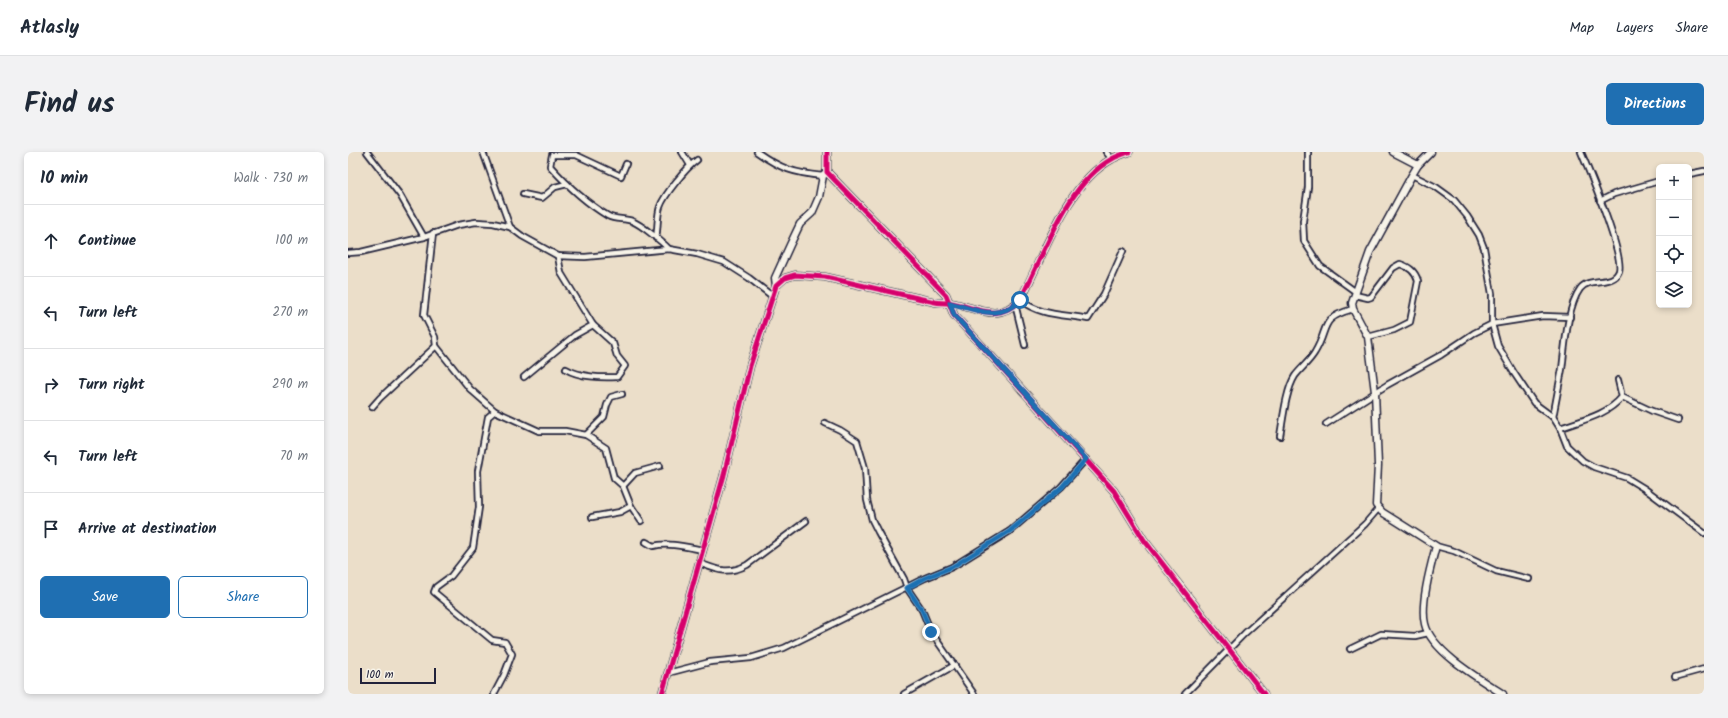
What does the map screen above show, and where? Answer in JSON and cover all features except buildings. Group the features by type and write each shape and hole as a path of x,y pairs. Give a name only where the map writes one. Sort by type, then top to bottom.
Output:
{"street":[{"path":"367,152 400,195 424,237"},
{"path":"482,152 510,227"},
{"path":"682,152 690,165"},
{"path":"757,152 776,165 802,174 825,174 946,295 954,315 1114,491 1144,540 1264,694"},
{"path":"662,694 678,632 724,475 748,372 776,286 775,278 800,224 812,213 819,197 825,174 827,152"},
{"path":"1106,152 1112,158"},
{"path":"776,286 786,278 795,276 824,277 935,302 950,303 986,313 997,313 1010,308 1017,302 1057,226 1083,183 1095,171 1112,158 1129,152"},
{"path":"1308,152 1308,187 1303,221 1304,241 1320,266 1355,294 1371,297 1393,268 1400,264 1412,270 1416,274 1418,281 1410,322 1394,330 1368,337"},
{"path":"1393,152 1418,166"},
{"path":"1431,152 1412,175 1370,252 1352,303 1353,309 1368,337 1375,392 1378,465 1376,500 1378,509 1436,546 1454,550 1496,571 1529,579"},
{"path":"1553,417 1570,317 1581,287 1593,281 1609,280 1615,276 1620,266 1600,201 1581,152"},
{"path":"626,164 621,176 576,155 552,155 550,166 567,184 593,207 610,217 633,221 669,249"},
{"path":"656,238 660,207 669,192 690,165 697,160"},
{"path":"1692,173 1704,171"},
{"path":"1412,175 1436,187 1454,200 1467,216 1479,235 1484,248 1492,294 1492,324 1498,346 1534,403 1553,417 1568,446 1583,461 1594,467 1627,478 1645,488 1704,533"},
{"path":"1600,201 1614,194 1656,182"},
{"path":"522,194 542,198 554,187 567,184"},
{"path":"348,253 361,252 424,237 458,225 476,222 493,223 510,227 522,236 558,256 585,257 669,249 697,254 724,262 749,278 772,296"},
{"path":"434,233 424,315 435,337 436,346 470,389 494,411 539,431 565,431 586,435 606,448 614,478 623,486 631,506 640,521"},
{"path":"1017,302 1054,315 1088,320 1104,294 1123,251"},
{"path":"558,256 560,273 593,325 613,344 617,356 625,366 617,377 573,373 566,369"},
{"path":"935,302 940,290"},
{"path":"1017,302 1025,345"},
{"path":"1280,436 1294,377 1315,353 1327,323 1339,313 1353,309"},
{"path":"1326,424 1375,392 1441,355 1474,333 1492,324 1543,316 1570,317"},
{"path":"524,377 575,335 593,325"},
{"path":"372,407 436,346"},
{"path":"1618,380 1622,397"},
{"path":"586,435 604,416 611,397 622,394"},
{"path":"1560,428 1603,413 1615,405 1622,397"},
{"path":"1622,397 1652,411 1678,420"},
{"path":"494,411 488,417 478,471 479,507 473,548 451,576 436,587 434,592 492,640 504,642 512,654 504,675 494,694"},
{"path":"825,423 858,441 865,468 867,500 872,520 904,579 907,588 922,610 931,632 974,694"},
{"path":"668,672 710,662 751,658 768,654 784,648 925,578 952,567 1010,531 1057,491 1086,459"},
{"path":"623,486 635,473 660,466"},
{"path":"592,517 620,512 631,506"},
{"path":"1185,694 1229,649 1365,524 1378,509"},
{"path":"699,563 718,570 728,572 737,571 806,522"},
{"path":"646,542 653,546 659,544 674,545 702,550"},
{"path":"1436,546 1426,592 1424,616 1428,633 1438,646 1458,664 1503,694"},
{"path":"1350,649 1381,634 1416,636 1428,633"},
{"path":"904,694 955,665"},
{"path":"1675,678 1704,669"}],"cycle path":[{"path":"827,152 827,172 946,295 954,315 1114,491 1144,540 1264,694"},
{"path":"662,694 724,475 750,366 776,286 785,278 795,275 825,277 935,302 961,305 987,312 1003,311 1012,307 1020,300 1058,222 1082,185 1096,170 1112,159 1129,152"}],"route":[{"path":"931,632 922,610 907,588 925,578 952,567 1010,531 1062,487 1086,459 954,315 950,303 986,313 997,313 1010,308 1020,300"}]}
